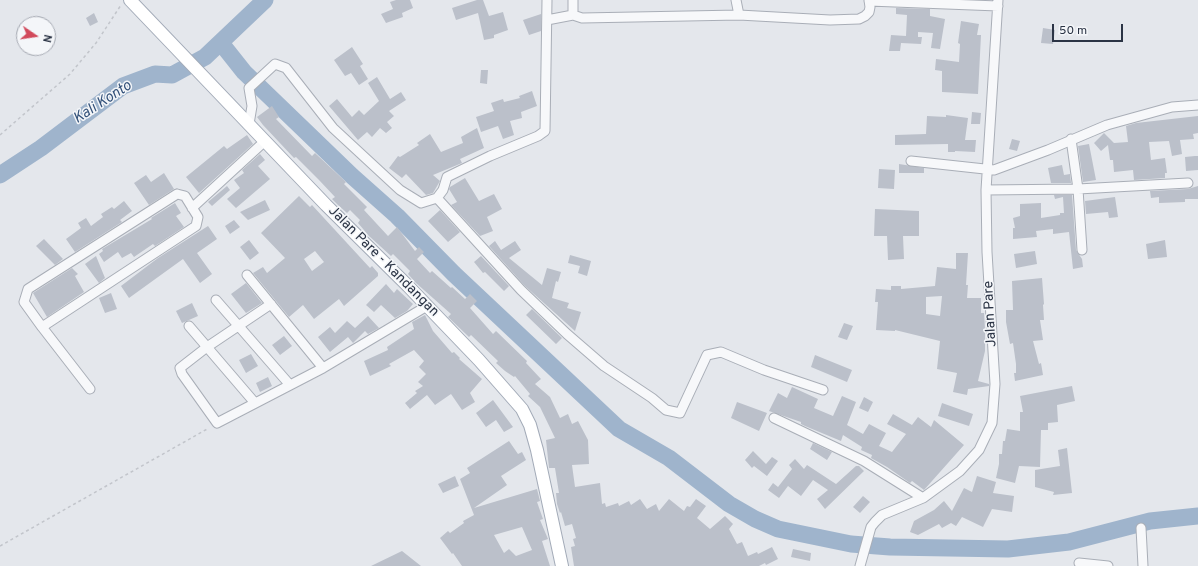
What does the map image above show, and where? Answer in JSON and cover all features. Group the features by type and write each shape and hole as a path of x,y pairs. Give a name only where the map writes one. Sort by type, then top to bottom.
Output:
{"main road":[{"name":"Jalan Pare - Kandangan","path":"126,2 239,113 265,142 500,383 522,409 538,450 562,566"}],"street":[{"path":"249,124 252,106 249,88 275,64 286,68 333,128 395,185 421,203 437,198 443,190 447,177 490,156 538,136 545,131 547,0"},
{"path":"573,0 573,15"},
{"path":"736,0 739,15"},
{"path":"547,20 573,15 582,18 739,15 830,20 859,19 865,16 868,12 869,1 998,3"},
{"name":"Jalan Pare","path":"861,564 872,527 882,515 922,498 960,471 979,450 992,423 995,384 987,252 986,170 998,3"},
{"path":"911,161 994,170 1071,139 1137,115 1172,107 1198,105"},
{"path":"1071,139 1078,189 1082,250"},
{"path":"192,208 265,142"},
{"path":"986,190 1078,189 1188,183"},
{"path":"42,327 196,226 198,217 183,194 177,194 30,287 25,294 24,302 42,327 90,389"},
{"path":"437,198 521,290 567,334 604,366 652,398 666,410 680,413 707,355 721,352 764,370 823,390"},
{"path":"247,275 323,368"},
{"path":"216,300 290,385"},
{"path":"271,304 181,366 180,370 217,423 323,368 426,306"},
{"path":"189,326 255,404"},
{"path":"774,418 864,461 922,498"},
{"path":"1141,528 1143,566"},
{"path":"1079,563 1108,566"}],"path":[{"path":"0,135 70,74 96,43 126,2"},
{"path":"0,546 217,423"}],"building":[{"path":"396,0 410,0 413,8 402,13 403,17 386,23 381,14 393,9 390,2"},
{"path":"477,0 483,0 489,16 503,12 508,30 494,35 494,38 484,40 478,13 456,20 452,8"},
{"path":"896,8 930,9 930,16 945,19 940,49 931,48 933,33 918,32 918,37 922,37 921,44 901,43 900,51 889,51 891,35 906,36 907,15 896,14"},
{"path":"94,13 98,22 90,26 86,18"},
{"path":"541,14 541,31 529,35 523,20"},
{"path":"961,21 979,24 977,35 981,35 978,94 942,92 942,71 935,70 936,59 959,62 960,44 958,43"},
{"path":"1043,28 1055,30 1053,44 1041,43"},
{"path":"352,47 363,64 360,66 368,79 359,85 351,73 345,76 334,60"},
{"path":"481,70 488,70 487,84 480,83"},
{"path":"377,77 390,99 401,92 406,100 389,111 394,116 387,122 392,128 386,133 380,128 372,137 367,132 358,140 329,106 337,99 352,117 359,110 364,115 379,101 368,83"},
{"path":"532,91 537,106 521,112 522,118 510,121 514,135 503,139 498,126 481,132 476,117 494,111 491,103 503,99 504,102 520,98 519,96"},
{"path":"272,106 279,117 276,119 312,156 315,153 346,182 344,184 367,207 364,210 388,236 397,227 415,251 419,247 424,252 417,259 430,273 432,271 465,299 470,294 477,301 470,308 493,334 496,331 527,361 526,363 541,379 535,384 550,397 560,418 568,414 572,424 578,421 588,440 589,464 572,465 575,487 600,483 602,504 605,503 606,507 618,503 619,506 629,501 631,505 640,499 647,509 656,504 659,511 669,499 684,511 687,506 690,507 696,499 706,506 697,518 710,529 725,516 733,524 729,529 737,544 742,542 748,556 757,552 758,554 772,547 778,559 766,565 765,563 759,566 574,566 571,547 575,546 573,539 576,538 572,524 565,526 557,504 556,493 559,493 555,468 549,468 546,440 555,438 540,407 528,396 530,394 515,376 514,377 505,371 496,363 498,361 471,335 469,337 448,317 451,314 416,283 408,274 410,271 393,254 391,256 369,236 358,223 360,220 350,210 347,213 338,205 332,199 335,197 296,157 294,158 263,125 257,117"},
{"path":"972,112 981,113 980,124 971,124"},
{"path":"946,115 968,118 965,140 976,140 975,152 948,152 948,144 895,145 895,135 926,134 927,116 946,117"},
{"path":"1198,116 1198,133 1193,134 1194,139 1180,140 1182,154 1172,156 1169,141 1149,142 1151,160 1165,158 1167,173 1165,173 1165,178 1134,180 1133,170 1114,172 1113,160 1110,160 1108,145 1101,151 1094,143 1104,133 1114,143 1128,142 1126,126 1136,123"},
{"path":"477,128 484,148 460,159 462,163 433,175 440,181 433,193 426,195 406,174 402,178 389,168 398,156 400,157 419,145 417,143 430,134 441,152 463,143 461,137"},
{"path":"247,135 253,144 199,193 186,177 224,146 227,149"},
{"path":"1012,139 1020,141 1017,151 1009,149"},
{"path":"1089,144 1096,180 1083,182 1078,146"},
{"path":"260,154 265,160 258,166 270,179 236,208 227,199 240,188 234,180 244,173 242,170"},
{"path":"1198,156 1198,170 1186,171 1185,157"},
{"path":"899,164 924,168 924,173 899,173"},
{"path":"1062,165 1064,175 1070,174 1071,183 1051,183 1048,168"},
{"path":"879,169 895,170 894,189 878,188"},
{"path":"164,173 174,189 149,205 134,183 146,175 151,182"},
{"path":"465,178 479,201 494,194 502,209 487,217 493,231 480,236 451,205 457,202 449,189 450,187"},
{"path":"227,186 230,190 212,206 208,202"},
{"path":"1198,186 1198,199 1185,199 1185,202 1159,203 1159,197 1151,198 1150,191 1188,189"},
{"path":"1054,195 1072,195 1076,250 1082,259 1083,267 1073,269 1069,232 1053,234 1053,229 1036,231 1037,237 1013,239 1013,228 1015,228 1013,218 1020,216 1020,204 1041,203 1041,218 1064,213 1063,197 1055,199"},
{"path":"299,196 310,207 312,205 370,268 372,266 378,273 378,276 344,306 339,299 314,319 303,305 289,317 253,273 263,267 267,273 285,258 261,233","holes":["315,251 324,262 312,271 304,259"]},
{"path":"1115,197 1118,217 1109,218 1108,212 1086,214 1085,201"},
{"path":"265,200 270,210 248,220 240,212"},
{"path":"124,201 132,211 120,220 122,222 75,252 66,239 81,228 78,223 86,218 91,226 103,217 101,214 112,207 114,209"},
{"path":"175,203 181,213 176,216 184,227 155,246 153,244 134,257 131,253 122,258 118,252 104,262 99,254 103,251 102,249 152,219 151,218"},
{"path":"875,209 919,211 919,236 903,236 904,259 888,260 887,236 874,236"},
{"path":"440,210 460,232 448,242 428,221"},
{"path":"234,220 240,227 230,234 225,226"},
{"path":"208,226 217,239 197,253 212,274 200,283 183,259 129,298 121,286 158,258"},
{"path":"44,239 63,259 55,265 36,246"},
{"path":"249,240 259,253 250,260 240,247"},
{"path":"1165,240 1167,257 1148,259 1146,244"},
{"path":"495,241 501,250 515,241 521,250 509,258 542,285 547,268 561,272 558,282 556,281 552,298 569,303 567,308 581,312 575,331 525,286 489,246"},
{"path":"1035,251 1037,264 1016,268 1014,254"},
{"path":"956,253 968,253 966,285 968,285 967,298 981,298 981,313 984,313 985,351 978,381 989,384 989,386 968,389 967,395 953,392 957,373 937,369 940,341 895,330 876,330 878,302 875,302 876,289 891,290 891,286 901,286 901,289 935,286 937,267 956,269","holes":["942,296 940,316 926,314 926,297"]},
{"path":"570,255 591,261 587,276 578,273 580,266 568,263"},
{"path":"96,256 105,278 99,283 85,264"},
{"path":"481,256 509,286 504,291 485,272 483,273 474,262"},
{"path":"72,268 78,274 75,276 84,292 47,317 33,293"},
{"path":"1042,278 1044,320 1040,320 1043,340 1033,341 1039,364 1041,363 1043,375 1015,381 1014,373 1016,373 1016,364 1013,343 1010,344 1006,322 1006,310 1013,310 1012,281"},
{"path":"246,283 262,303 246,313 231,294"},
{"path":"386,284 394,293 397,289 413,304 407,311 395,318 381,305 374,312 366,305"},
{"path":"111,293 117,309 105,313 99,298"},
{"path":"192,303 198,316 182,323 176,311"},
{"path":"532,309 562,338 556,344 526,315"},
{"path":"425,315 433,331 452,353 454,352 460,358 459,359 482,379 470,393 475,402 462,410 451,394 435,405 427,395 410,409 405,403 417,393 415,391 423,386 418,382 426,374 419,367 424,361 414,350 389,364 391,366 370,376 364,361 388,350 387,347 414,329 412,322"},
{"path":"368,316 379,328 368,334 365,331 353,343 348,337 330,352 318,337 330,327 335,333 347,321 355,328"},
{"path":"844,323 853,326 847,340 838,337"},
{"path":"284,336 292,346 280,355 272,345"},
{"path":"251,354 258,366 246,373 239,360"},
{"path":"815,355 852,370 847,382 811,367"},
{"path":"268,377 272,386 260,392 256,383"},
{"path":"1072,386 1075,401 1057,405 1058,422 1048,423 1048,430 1041,430 1040,467 1019,466 1015,483 996,478 999,464 999,454 1002,454 1003,441 1005,441 1007,429 1020,431 1020,412 1023,412 1020,396"},
{"path":"792,387 818,399 814,408 833,416 842,396 856,402 847,425 863,434 869,424 886,433 879,446 892,452 906,434 887,424 893,414 912,425 918,417 931,427 934,420 964,445 924,490 912,481 910,483 871,458 872,455 861,450 862,447 843,435 841,441 805,426 801,424 801,422 769,411 778,393 787,398"},
{"path":"864,397 873,402 868,412 859,408"},
{"path":"493,400 513,427 504,432 496,420 486,427 476,413"},
{"path":"737,402 767,413 759,431 731,418"},
{"path":"942,403 973,414 969,426 938,416"},
{"path":"509,441 518,454 522,452 526,460 501,476 507,485 474,508 537,489 540,501 537,502 543,519 540,520 548,539 542,541 550,566 462,566 440,538 448,531 450,533 464,523 463,521 474,515 460,479 470,473 467,468","holes":["522,527 532,550 516,556 509,549 504,553 494,535"]},
{"path":"813,443 832,452 827,460 810,449"},
{"path":"1067,448 1072,493 1053,495 1054,492 1035,487 1035,470 1060,466 1058,450"},
{"path":"753,451 766,464 772,457 778,461 767,476 754,466 752,468 745,460"},
{"path":"795,459 804,469 807,465 836,484 856,466 859,466 864,471 825,509 817,499 828,490 813,480 801,496 788,486 779,498 768,490 773,483 778,487 792,469 789,465"},
{"path":"455,476 459,486 443,493 438,484"},
{"path":"977,476 996,482 993,493 1014,496 1012,512 992,509 983,527 962,517 956,526 951,523 942,528 939,524 918,535 910,532 914,521 934,510 944,501 952,511 964,488 972,492"},
{"path":"863,496 870,502 860,513 853,507"},
{"path":"793,549 811,553 810,561 791,557"},
{"path":"402,551 421,566 371,566"}],"waterway":[{"name":"Kali Konto","path":"0,175 41,148 123,86 155,74 172,75 205,57 265,0"},
{"path":"221,43 244,72 352,176 397,216 454,274 619,429 669,458 729,504 755,519 778,529 851,544 890,547 1008,549 1069,542 1150,521 1198,516"}]}
